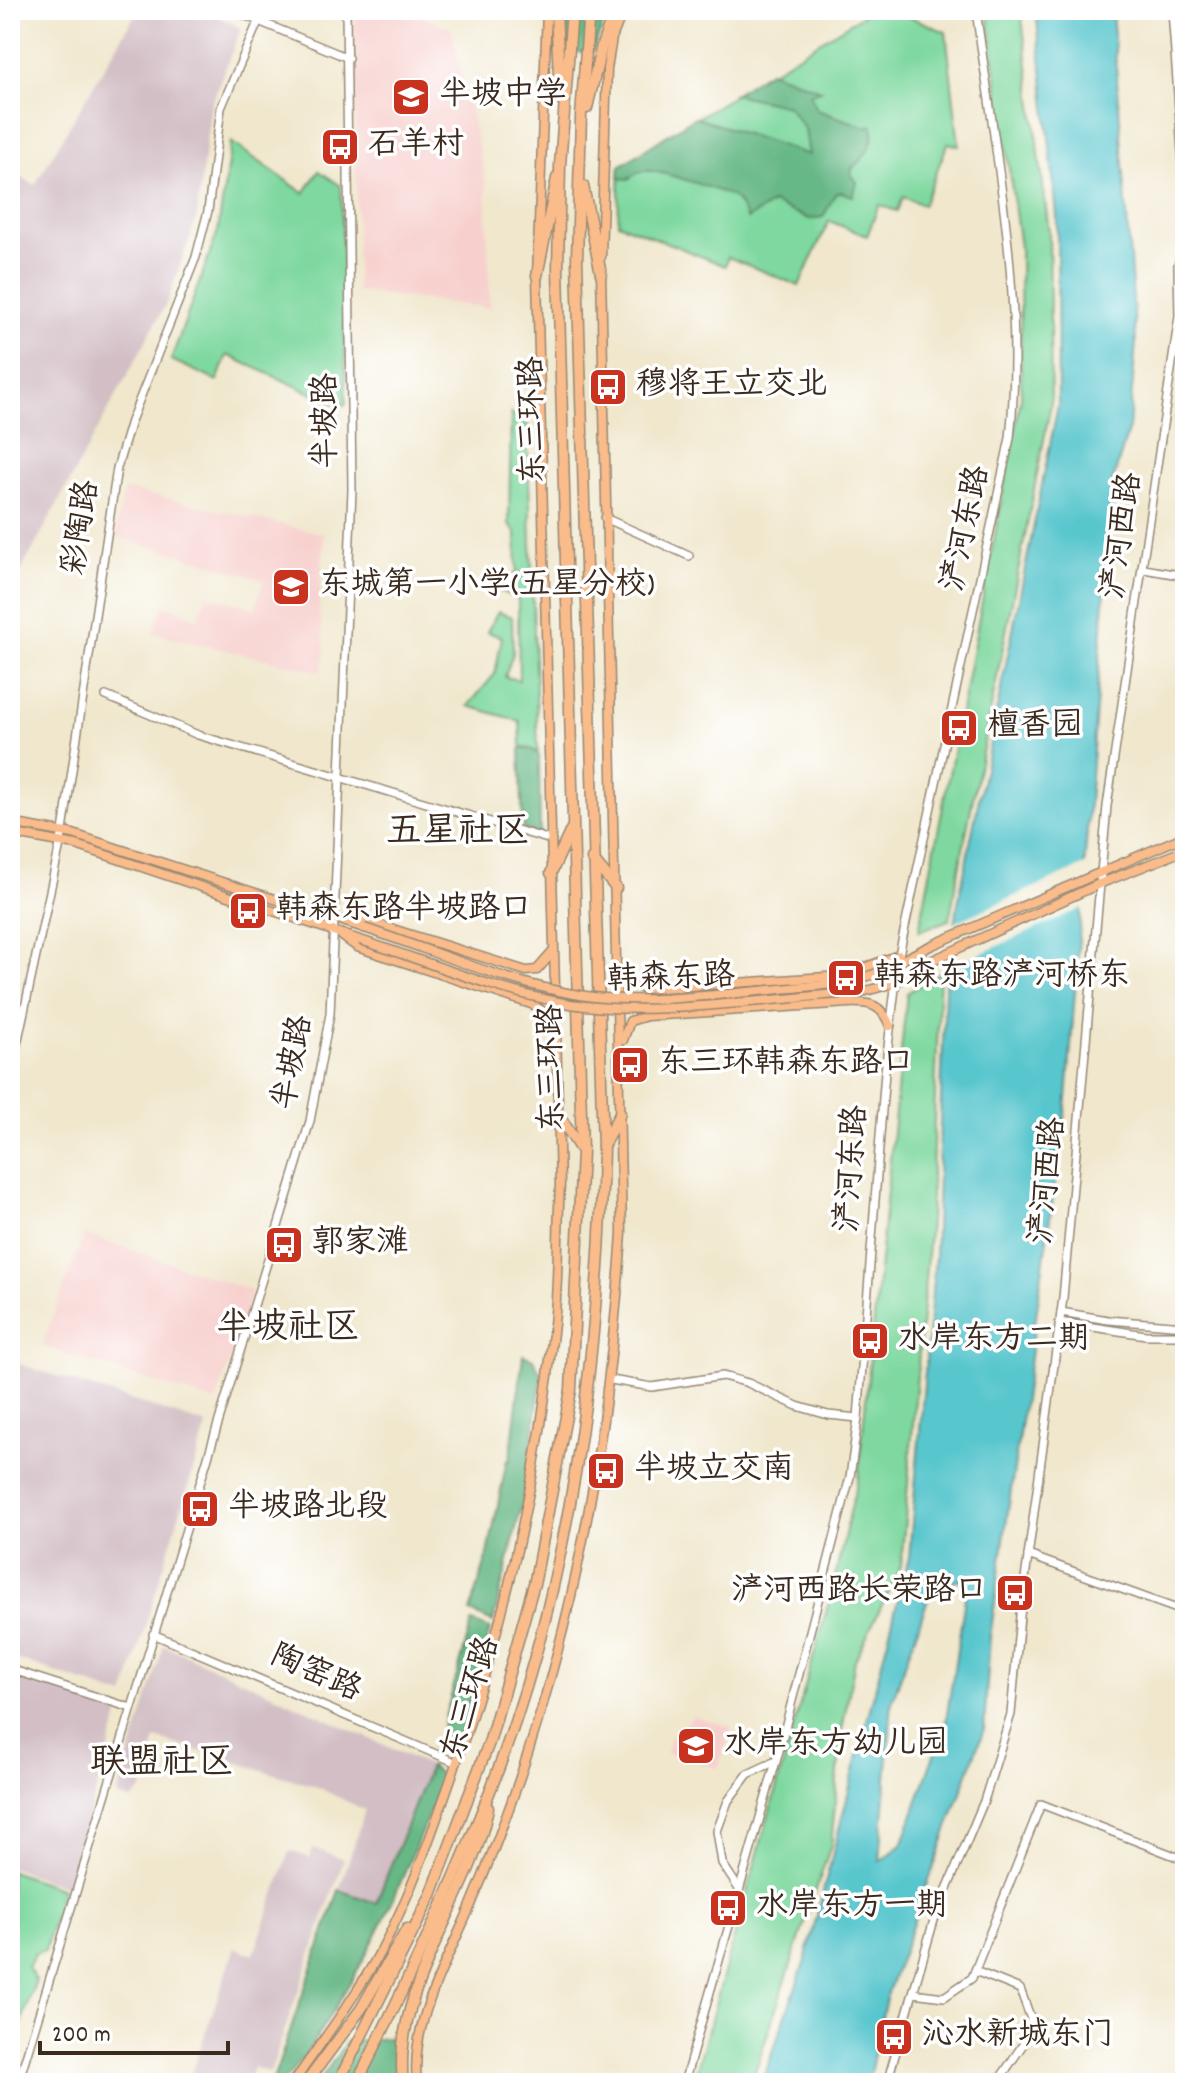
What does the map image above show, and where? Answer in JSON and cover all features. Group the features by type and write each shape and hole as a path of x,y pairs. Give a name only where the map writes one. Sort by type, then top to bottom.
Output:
{"highway":[{"path":"556,10 562,137"},
{"name":"东三环路","path":"338,2083 431,1895 466,1806 507,1685 553,1498 575,1342 582,1152 559,284 560,165 572,10"},
{"name":"东三环路","path":"357,2083 443,1906 491,1789 539,1631 577,1457 594,1316 603,1148 577,275 580,140 589,10"},
{"path":"580,140 599,55 615,10"},
{"path":"537,276 560,165"},
{"path":"580,174 601,274"},
{"path":"551,873 573,826"},
{"path":"592,859 616,888"},
{"path":"603,1148 620,1113"},
{"path":"558,1114 582,1152"},
{"path":"403,2083 405,2037 415,1995 485,1822 491,1789"},
{"path":"306,2083 361,2009 410,1923 431,1895"},
{"path":"365,2083 381,2046 386,2023"}],"main road":[{"path":"293,2083 358,1990 413,1880 484,1681 510,1582 539,1439 558,1262 558,1114 537,276 547,10"},
{"path":"417,2083 419,2043 427,2007 504,1819 564,1630 598,1470 611,1380 622,1233 601,274 607,69 611,44 623,10"},
{"name":"韩森东路","path":"10,823 364,928 535,984 585,995 635,999 834,984 872,975 899,959 1185,836"},
{"name":"韩森东路","path":"10,833 62,836 360,940 564,1003 608,1008 661,1008 831,996 895,983 933,960 1099,884 1185,850"},
{"path":"335,920 367,921 526,971 543,966 553,949"},
{"path":"335,931 357,947 534,1005 548,1015 556,1029"},
{"path":"618,957 624,980 637,989 841,976 899,959"},
{"path":"619,1056 627,1025 635,1018 849,1003 874,1004 885,1014 890,1026"}],"street":[{"path":"232,10 348,58"},
{"name":"半坡路","path":"18,2083 310,1121 330,1014 352,490 346,10"},
{"name":"浐河东路","path":"684,2083 776,1761 834,1548 850,1477 858,1418 895,983 1002,488 1015,397 1012,272 976,10"},
{"path":"1172,10 1185,195"},
{"path":"1179,10 1185,85"},
{"name":"彩陶路","path":"14,1058 62,836 117,468 131,421 196,257 208,211 221,108 258,22"},
{"name":"浐河西路","path":"887,2083 940,1902 984,1801 1007,1734 1061,1312 1086,1063 1100,872 1179,316 1178,265 1185,245"},
{"path":"1178,265 1185,258"},
{"path":"605,518 689,556"},
{"path":"1144,569 1185,576"},
{"path":"106,696 198,735 551,840"},
{"path":"817,1005 831,996 849,1003"},
{"path":"1061,1312 1108,1320 1185,1326"},
{"path":"1059,1322 1146,1335 1185,1335"},
{"path":"611,1380 652,1387 723,1376 748,1383 797,1406 828,1415 858,1418"},
{"path":"1028,1555 1185,1612"},
{"name":"陶窑路","path":"153,1634 457,1763"},
{"path":"10,1669 131,1708"},
{"path":"739,1889 722,1863 717,1831 728,1801 748,1774 776,1761"},
{"path":"913,1993 930,1998 948,1995 965,1986 975,1971 1041,1804 1185,1860"},
{"path":"975,1971 1020,1989 1031,2019 1026,2040 997,2083"}],"shaded area":[{"path":"138,10 205,10 241,28 211,104 196,220 168,300 10,591 10,171 35,185"},
{"name":"半坡中学","path":"355,10 405,10 451,28 486,182 490,308 357,291"},
{"name":"东城第一小学(五星分校)","path":"124,489 324,534 319,611 325,650 321,672 153,633 164,605 198,619 207,595 255,609 264,580 115,536"},
{"path":"84,1234 252,1291 216,1402 42,1346"},
{"path":"10,1361 207,1425 124,1696 10,1657"},
{"path":"164,1645 430,1766 376,1903 339,1890 365,1810 315,1786 156,1738 142,1789 132,1800 117,1796"},
{"path":"10,1674 121,1709 67,1887 10,1867"},
{"name":"水岸东方幼儿园","path":"693,1716 731,1727 718,1768 666,1753 669,1739"},
{"path":"313,1848 344,1859 270,2073 253,2067 247,2083 224,2077 222,2083 188,2083 235,1948 254,1954 290,1851 310,1858"}],"green space":[{"path":"561,10 609,10 592,53 561,51"},
{"path":"871,10 894,10 946,32 959,146 948,143 923,205 903,197 897,211 879,205 867,236 829,221 799,286 728,257 725,266 618,223 620,166"},
{"path":"987,10 1021,10 1049,233 1051,404 949,920 919,931 1021,398 1020,247"},
{"path":"769,71 821,90 810,94 817,110 866,127 872,125 873,137 868,149 852,168 851,176 857,182 853,196 841,192 835,194 823,217 809,219 773,203 747,219 734,198 719,191 651,171 628,179 619,178 620,166 695,117 809,155 805,130 788,106 734,94"},
{"path":"231,142 304,193 319,171 341,186 346,404 340,406 227,355 217,381 171,360 218,231"},
{"path":"511,414 527,421 538,752 521,746 520,721 468,706 495,674 502,637 487,632 498,612 512,617 513,653 505,677 519,680 518,599 491,587 495,574 513,576 517,572 516,533 509,524"},
{"path":"520,749 531,749 539,755 540,835 523,829"},
{"path":"940,972 930,1221 901,1566 855,1660 842,1730 831,1845 751,2083 693,2083 829,1602 858,1479 907,993"},
{"path":"523,1355 533,1359 542,1376 523,1500 493,1622 470,1612 488,1554 507,1460 510,1460"},
{"path":"472,1622 490,1629 458,1743 451,1750 437,1745"},
{"path":"430,1766 443,1777 380,1928 349,1986 308,2050 281,2083 272,2083 339,1890 376,1903"},
{"path":"10,1871 62,1889 45,1951 34,1954 28,1968 36,1980 16,2038 10,2035"},
{"path":"398,2037 400,2083 318,2083 346,2042"}],"water":[{"path":"1036,10 1112,10 1136,342 1129,428 1113,480 1067,1099 990,1637 984,1729 886,1998 868,2083 762,2083 806,1958 909,1557 935,1257 946,963 1058,405 1057,215","holes":["960,1579 965,1598 946,1721 902,1845 880,1861 892,1701 932,1588"]}],"pier":[{"path":"1090,863 1087,906 941,971 949,925"}],"place":[{"name":"半坡中学","path":"411,97"},
{"name":"石羊村","path":"340,147"},
{"name":"穆将王立交北","path":"608,387"},
{"name":"东城第一小学(五星分校)","path":"291,587"},
{"name":"檀香园","path":"959,728"},
{"name":"韩森东路半坡路口","path":"248,911"},
{"name":"韩森东路浐河桥东","path":"846,978"},
{"name":"东三环韩森东路口","path":"630,1065"},
{"name":"郭家滩","path":"284,1245"},
{"name":"水岸东方二期","path":"870,1341"},
{"name":"半坡立交南","path":"606,1471"},
{"name":"半坡路北段","path":"200,1509"},
{"name":"浐河西路长荣路口","path":"1015,1593"},
{"name":"水岸东方幼儿园","path":"696,1746"},
{"name":"水岸东方一期","path":"728,1908"},
{"name":"沁水新城东门","path":"894,2037"}],"district":[{"name":"五星社区","path":"458,834"},
{"name":"半坡社区","path":"288,1330"},
{"name":"联盟社区","path":"162,1765"}]}
